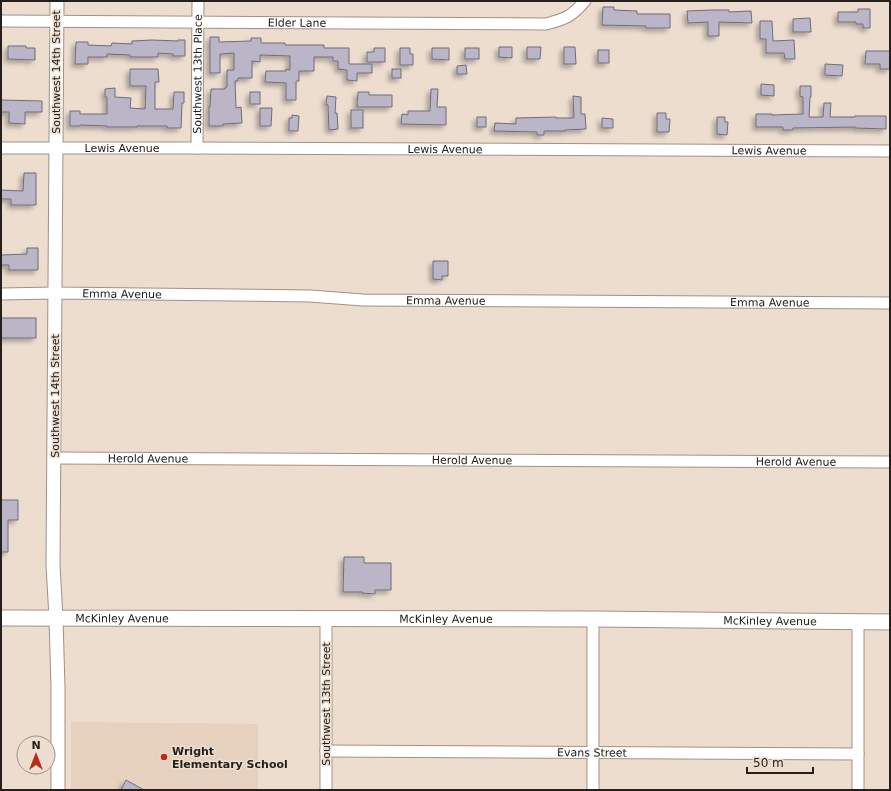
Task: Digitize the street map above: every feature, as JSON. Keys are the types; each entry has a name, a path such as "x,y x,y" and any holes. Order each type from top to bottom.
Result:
{"main road":[{"name":"McKinley Avenue","path":"1,618 593,619 890,622"}],"street":[{"name":"Southwest 14th Street","path":"57,1 53,565 58,688 58,790"},
{"name":"Southwest 13th Place","path":"197,148 198,1"},
{"name":"Elder Lane","path":"1,21 546,24 562,20 576,12 585,1"},
{"name":"Lewis Avenue","path":"1,148 890,151"},
{"name":"Emma Avenue","path":"1,294 55,293 310,296 370,300 890,303"},
{"name":"Herold Avenue","path":"54,458 890,462"},
{"name":"Southwest 13th Street","path":"326,619 326,790"},
{"path":"593,619 593,790"},
{"path":"858,622 858,790"},
{"name":"Evans Street","path":"326,751 858,754"}],"shaded area":[{"name":"Wright Elementary School","path":"71,722 258,724 258,790 71,790"}],"building":[{"path":"603,7 614,7 614,10 637,11 637,14 670,14 670,28 602,25"},
{"path":"858,9 870,9 870,28 863,28 863,24 856,24 856,22 838,22 838,12 858,12"},
{"path":"729,10 729,12 751,11 752,23 719,22 719,36 708,36 708,22 688,23 687,11"},
{"path":"810,18 811,32 793,32 793,19"},
{"path":"760,21 772,21 773,41 794,40 795,59 785,59 784,53 766,53 766,39 760,39"},
{"path":"210,37 219,37 219,42 251,41 251,38 261,38 261,43 285,43 285,45 324,45 324,48 349,48 349,64 372,64 372,73 357,73 357,81 347,80 347,70 338,69 338,61 333,61 333,57 314,57 314,71 299,71 299,81 296,81 296,100 286,100 286,83 265,82 266,71 290,70 290,56 260,55 260,62 252,61 252,78 238,78 238,81 235,81 236,108 241,107 242,123 223,124 223,126 209,126 211,89 225,89 227,87 227,70 234,70 234,53 220,54 220,73 210,73"},
{"path":"185,40 185,56 173,56 173,54 158,53 158,57 130,57 130,55 107,54 107,57 88,57 88,64 75,64 76,42 88,42 88,45 111,46 112,43 132,44 132,41"},
{"path":"8,46 26,46 26,48 35,48 35,60 8,59"},
{"path":"499,47 512,47 512,58 499,57"},
{"path":"527,47 541,47 540,59 527,59"},
{"path":"564,47 575,47 576,64 564,64"},
{"path":"374,48 385,48 385,62 367,62 367,52 374,52"},
{"path":"400,48 410,48 410,54 413,54 413,65 400,65"},
{"path":"432,48 449,48 449,60 432,59"},
{"path":"465,48 479,48 479,59 465,59"},
{"path":"598,50 609,50 609,63 598,63"},
{"path":"866,51 890,51 890,69 880,69 880,64 865,64"},
{"path":"825,64 843,65 842,76 825,75"},
{"path":"466,65 467,74 457,74 457,66"},
{"path":"130,69 158,69 159,82 155,82 155,109 173,109 174,92 184,92 181,128 167,128 167,126 70,126 70,111 80,111 80,114 107,114 107,97 105,97 105,89 115,88 115,97 131,98 130,108 145,109 146,86 130,86"},
{"path":"392,69 401,69 401,78 392,78"},
{"path":"761,84 774,85 774,96 761,95"},
{"path":"800,86 811,86 809,117 823,117 824,103 831,103 830,117 886,116 886,129 855,127 793,128 793,130 783,130 783,127 756,127 756,114 803,114 803,97 800,96"},
{"path":"431,89 438,89 437,107 446,107 446,125 401,124 402,114 408,115 408,111 430,111"},
{"path":"250,92 260,92 260,104 250,104"},
{"path":"358,92 369,92 369,95 392,95 392,107 357,107"},
{"path":"327,96 336,97 335,113 337,113 338,129 329,130 328,105 326,105"},
{"path":"573,96 581,97 581,114 585,114 586,129 544,131 544,135 537,135 537,132 494,131 495,123 516,124 516,118 574,118"},
{"path":"1,100 42,101 42,112 25,112 25,124 9,123 9,112 1,112"},
{"path":"260,108 272,108 271,126 260,126"},
{"path":"351,110 363,110 363,128 351,128"},
{"path":"657,113 666,113 666,119 670,119 669,132 657,132"},
{"path":"292,115 299,116 298,131 289,131 289,118 292,118"},
{"path":"477,117 486,117 486,127 477,127"},
{"path":"717,117 725,117 725,122 728,122 727,135 717,134"},
{"path":"602,118 613,119 613,128 602,128"},
{"path":"24,173 36,173 36,205 11,205 11,199 1,199 1,190 23,191"},
{"path":"27,248 38,248 38,270 9,270 9,265 1,265 1,255 27,254"},
{"path":"433,261 448,261 448,276 442,276 442,280 433,279"},
{"path":"1,318 36,318 36,338 1,338"},
{"path":"1,500 18,500 18,520 8,520 8,552 1,552"},
{"path":"344,557 364,557 364,563 391,563 391,590 375,590 375,594 343,592"},
{"path":"126,780 144,790 121,790"}],"place":[{"name":"Wright Elementary School","path":"164,757"}]}
